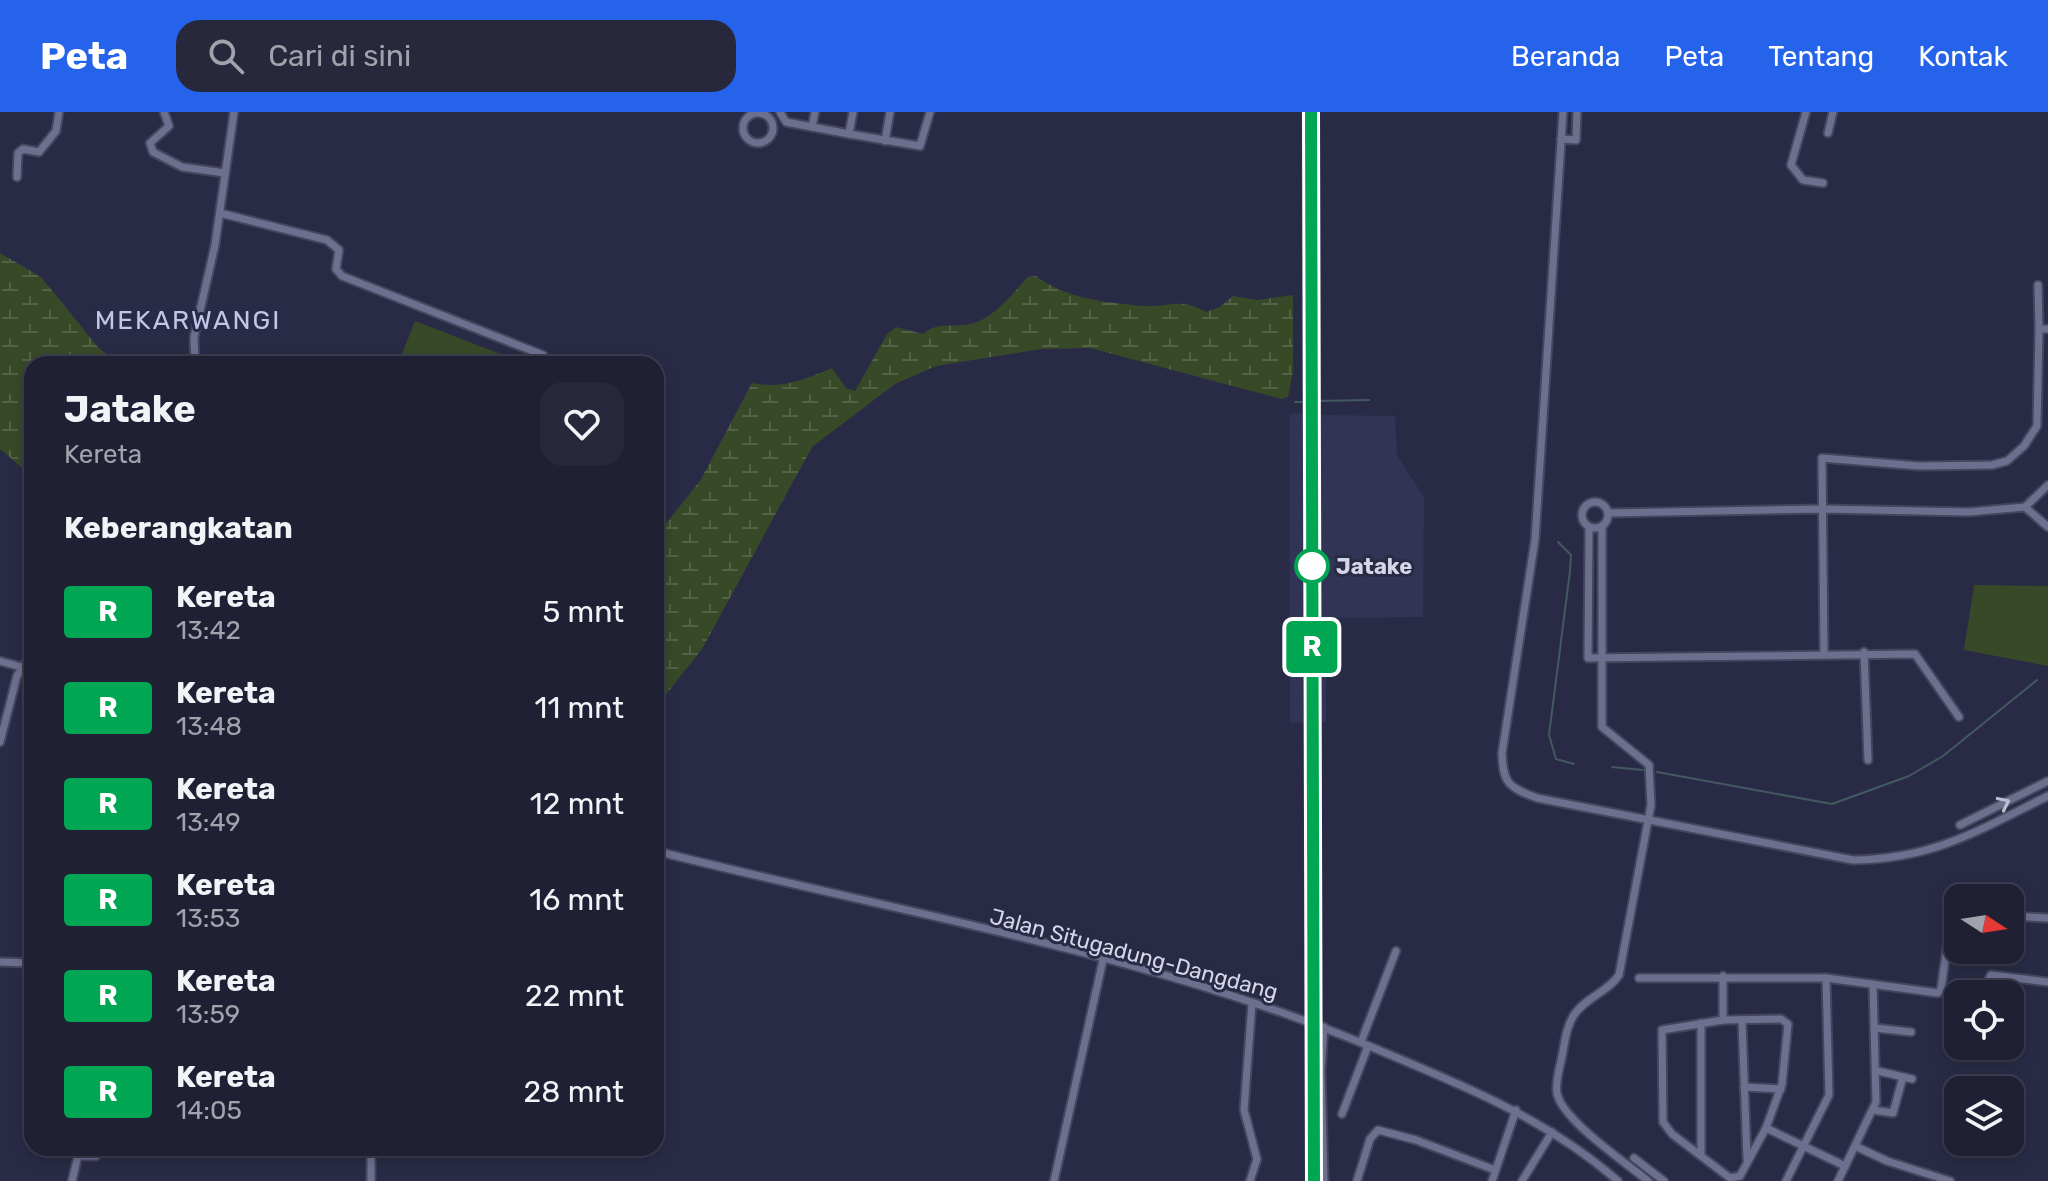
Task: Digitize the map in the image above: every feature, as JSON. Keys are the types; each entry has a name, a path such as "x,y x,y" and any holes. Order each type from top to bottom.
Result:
{"street":[{"path":"17,177 18,153 23,149 39,152 56,131 59,112"},
{"path":"164,112 169,126 150,143 153,152 182,167 225,173"},
{"path":"195,356 195,330 220,213 234,112"},
{"path":"780,112 786,122 920,146 930,112"},
{"path":"812,127 815,112"},
{"path":"849,134 853,112"},
{"path":"885,141 890,112"},
{"path":"1563,112 1535,540 1502,753 1503,775 1511,787 1537,798 1853,860 1885,860 1936,850 2048,796"},
{"path":"1561,139 1576,140 1577,112"},
{"path":"1806,112 1791,165 1803,180 1823,183"},
{"path":"1828,133 1833,112"},
{"path":"760,113 772,122 773,130 764,142 756,143 749,140 744,127 746,119 760,113"},
{"path":"220,213 327,240 339,250 336,269 342,276 543,355"},
{"path":"1824,655 1822,458 1931,466 1992,465 2014,456 2037,426 2043,329 2038,285"},
{"path":"1609,513 1822,509 1969,512 2025,507 2048,485"},
{"path":"1609,513 1601,503 1588,503 1581,516 1589,527 1588,658 1864,652 1915,654 1959,717"},
{"path":"2025,507 2048,527"},
{"path":"1609,513 1602,526 1602,727 1649,765 1649,820 1619,975 1612,986 1584,1003 1573,1017 1567,1031 1556,1088 1560,1103 1572,1121 1621,1156 1648,1181"},
{"path":"1589,527 1602,526"},
{"path":"1864,652 1868,760"},
{"path":"0,661 22,667"},
{"path":"0,742 13,689 24,664"},
{"path":"1960,825 2048,781"},
{"name":"Jalan Situgadung-Dangdang","path":"664,853 1103,960 1324,1027 1425,1067 1516,1110 1592,1158 1618,1181"},
{"path":"2024,917 2048,918"},
{"path":"1342,1114 1396,951"},
{"path":"1054,1181 1103,960"},
{"path":"0,962 24,963"},
{"path":"1639,978 1826,978 1938,993 1945,964"},
{"path":"1941,989 1977,993 1985,989 1991,975 2048,982"},
{"path":"1723,976 1723,1020"},
{"path":"1786,1181 1831,1087 1826,978"},
{"path":"1838,1181 1873,1110 1878,1071 1873,984"},
{"path":"1250,1181 1257,1159 1244,1110 1252,1003"},
{"path":"1781,1019 1788,1024 1781,1089 1766,1128 1740,1176 1734,1179 1672,1134 1663,1122 1661,1034 1664,1027 1723,1020 1781,1019"},
{"path":"1742,1021 1747,1161"},
{"path":"1701,1023 1701,1155"},
{"path":"1324,1027 1321,1070 1324,1181"},
{"path":"1875,1028 1911,1032"},
{"path":"1878,1071 1912,1079"},
{"path":"1873,1110 1893,1113 1903,1077"},
{"path":"1744,1087 1781,1089"},
{"path":"1492,1181 1516,1110"},
{"path":"1766,1128 1845,1166"},
{"path":"1357,1181 1372,1136 1378,1130 1416,1140 1495,1170"},
{"path":"1522,1181 1552,1132"},
{"path":"1855,1146 1887,1161 1950,1181"},
{"path":"72,1181 78,1156"},
{"path":"371,1156 371,1181"},
{"path":"1634,1158 1664,1181"}],"shaded area":[{"path":"1301,112 1317,112 1317,415 1395,416 1397,456 1424,497 1423,617 1326,618 1326,722 1317,723 1318,1181 1305,1181 1303,723 1290,722 1289,414 1302,413"}],"green space":[{"path":"0,253 41,277 109,356 24,356 24,469 0,449"},
{"path":"1036,276 1060,290 1088,298 1145,306 1182,304 1206,312 1220,307 1233,296 1257,300 1293,295 1293,371 1288,397 1281,399 1090,348 1041,349 936,366 895,384 812,447 702,649 664,697 664,526 700,481 752,383 783,384 832,368 846,388 855,391 887,334 896,327 923,334 940,326 978,321 1002,305 1028,277"},
{"path":"415,321 505,356 401,356"},
{"path":"1974,585 2048,586 2048,666 1964,650"}],"waterway":[{"path":"1316,401 1369,400"},
{"path":"1295,402 1302,402"},
{"path":"1558,542 1571,555 1549,735 1556,759 1574,764"},
{"path":"1657,772 1832,804 1909,776 1943,756 2037,680"},
{"path":"1612,767 1643,770"}],"railway":[{"path":"1311,112 1314,1181"}],"train":[{"name":"R","path":"1311,112 1311,1091 1314,1181"}],"place":[{"name":"Jatake","path":"1312,566"}],"district":[{"name":"MEKARWANGI","path":"188,320"}]}
